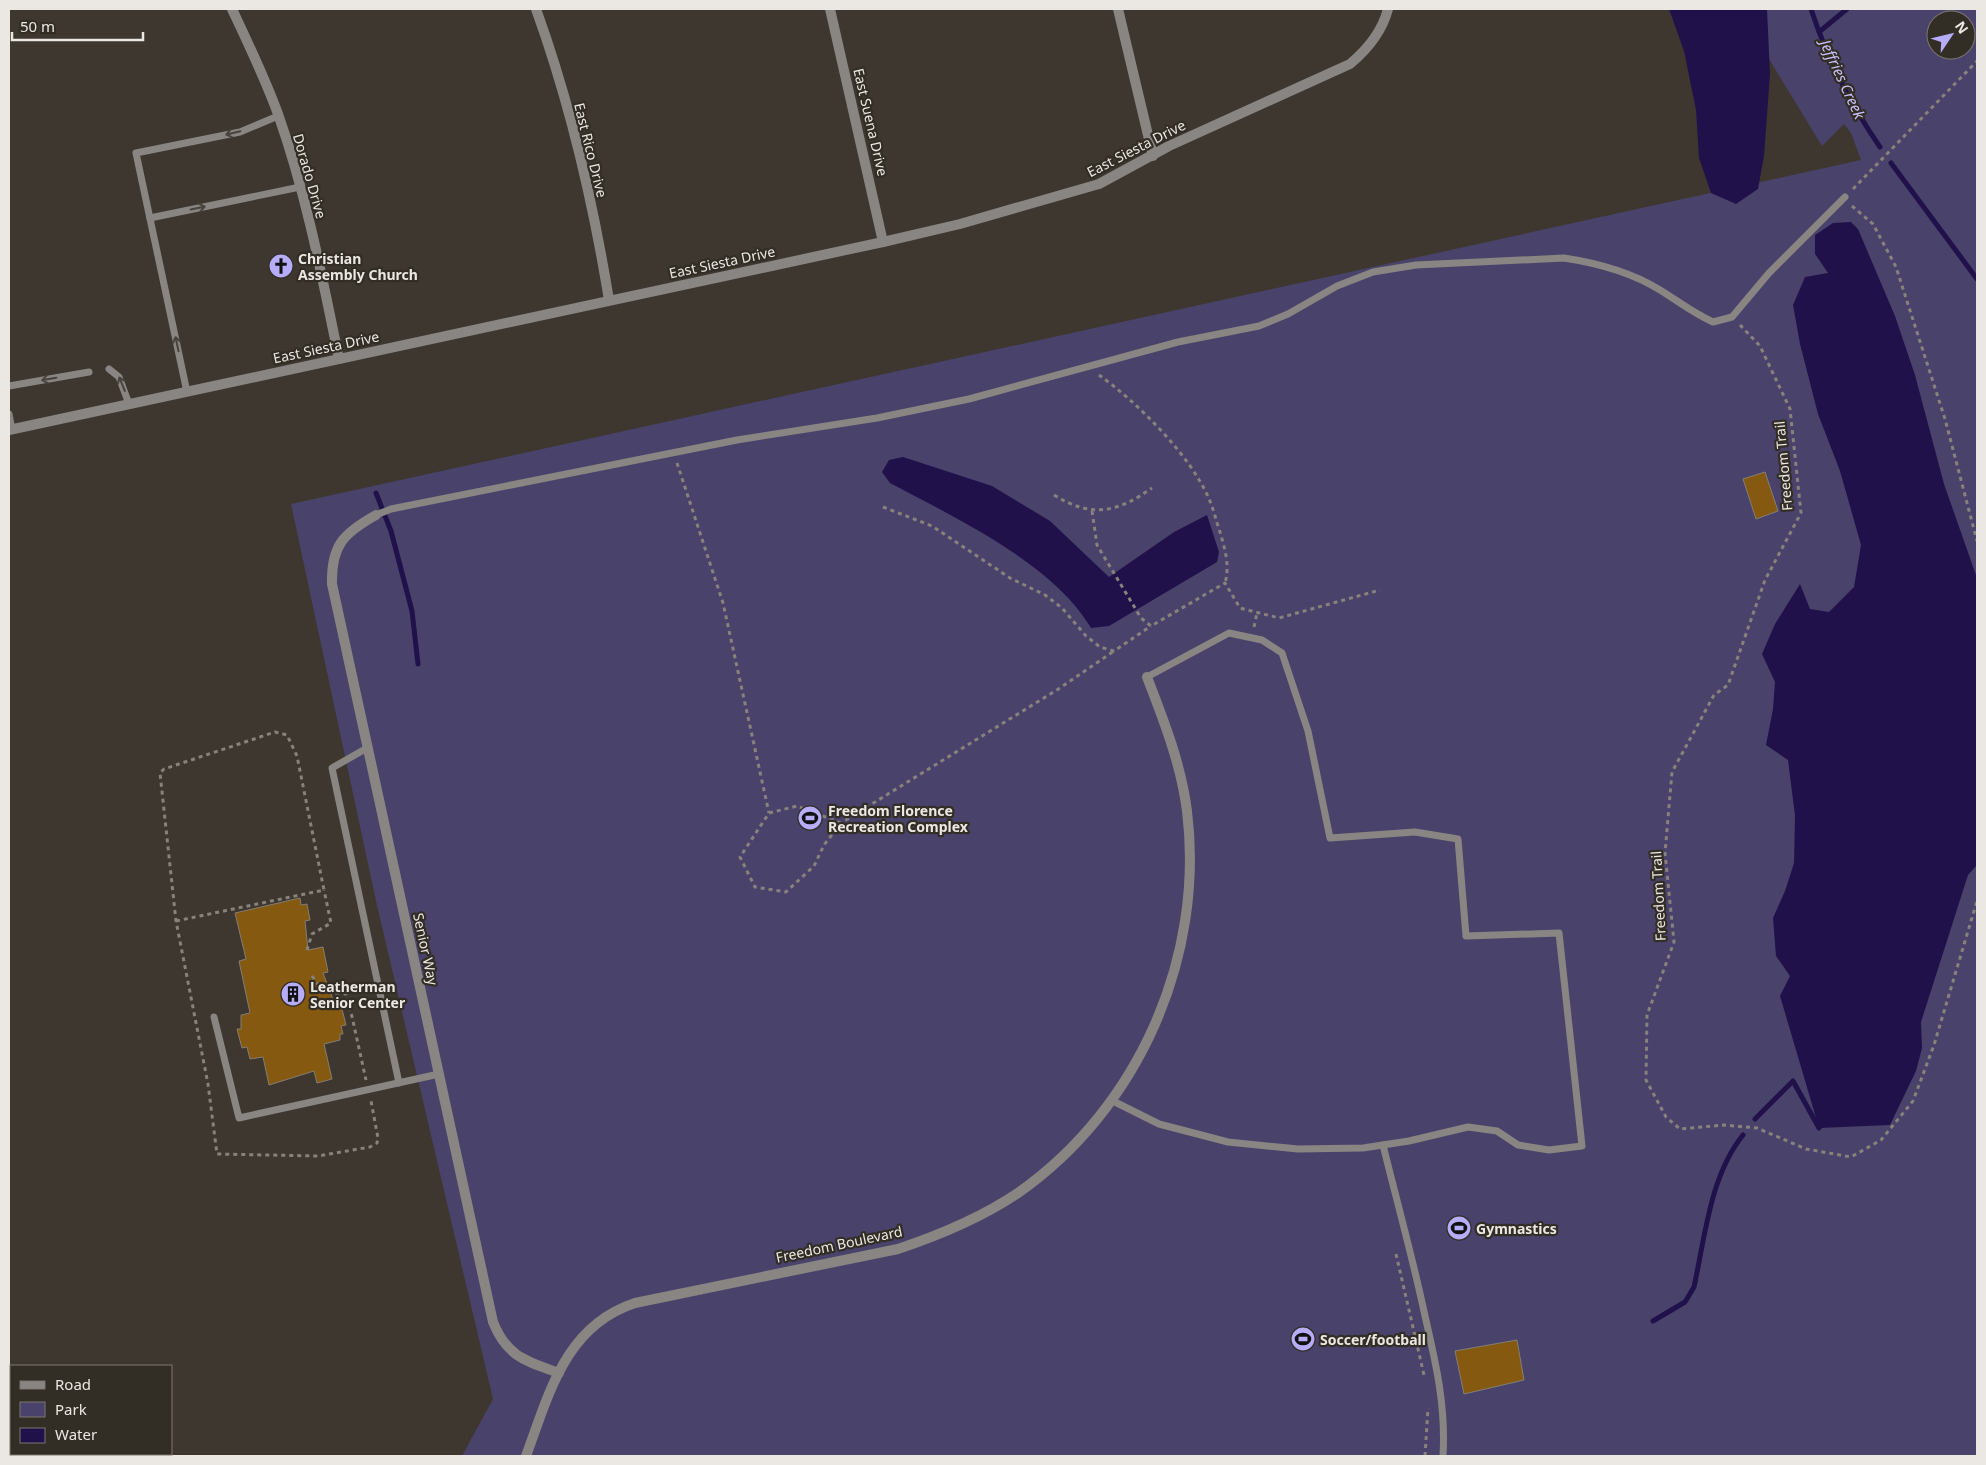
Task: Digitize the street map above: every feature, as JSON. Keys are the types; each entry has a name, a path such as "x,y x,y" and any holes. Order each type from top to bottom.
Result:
{"street":[{"name":"Dorado Drive","path":"232,9 278,116 300,187 339,358"},
{"name":"East Rico Drive","path":"536,9 555,60 579,154 609,300"},
{"name":"East Suena Drive","path":"830,9 883,242"},
{"path":"1118,9 1153,156"},
{"name":"East Siesta Drive","path":"10,430 883,242 960,224 1076,192 1099,184 1192,135 1350,64 1366,50 1382,28 1388,9"},
{"name":"Senior Way","path":"376,515 354,528 338,544 331,565 332,584 496,1330 506,1348 519,1358 559,1372"},
{"name":"Freedom Boulevard","path":"526,1456 559,1372 574,1345 588,1330 619,1309 635,1303 898,1249 935,1236 986,1212 1017,1193 1046,1171 1074,1145 1111,1100 1148,1041 1166,1000 1181,946 1189,889 1190,850 1187,810 1180,772 1170,736 1147,677"}],"lane":[{"path":"187,392 136,153 240,132 278,116"},
{"path":"150,218 300,187"},
{"path":"376,515 391,509 674,453 969,399 1087,365 1178,342 1259,326 1288,314 1337,286 1373,272 1416,265 1564,258 1585,261 1622,271 1659,289 1693,313 1713,322 1732,317 1769,273 1844,197"},
{"path":"109,368 120,377 129,404"},
{"path":"9,386 89,372"},
{"path":"9,414 10,430"},
{"path":"1111,1100 1159,1124 1228,1142 1298,1149 1363,1148 1468,1128 1497,1131 1518,1145 1549,1150 1582,1146 1558,933 1466,936 1458,839 1415,832 1330,838 1308,731 1290,674 1282,653 1262,640 1229,633 1147,677"},
{"path":"368,748 332,768 399,1082"},
{"path":"214,1017 239,1118 439,1074"},
{"path":"1383,1145 1416,1276 1442,1391 1445,1428 1443,1456"}],"path":[{"path":"1977,61 1844,197 1858,214 1873,224 1896,267 1945,419 1977,541"},
{"name":"Freedom Trail","path":"1732,317 1760,346 1790,409 1801,514 1765,580 1728,685 1714,695 1672,772 1665,853 1674,942 1647,1015 1646,1080 1666,1117 1680,1129 1724,1125 1757,1128 1806,1149 1851,1157 1881,1140 1913,1101 1934,1045 1977,900"},
{"path":"1087,365 1124,393 1182,455 1209,498 1223,542 1229,570 1226,584 1240,608 1279,618 1380,590"},
{"path":"674,453 723,603 769,813"},
{"path":"1054,495 1071,506 1092,511 1119,508 1136,500 1152,488"},
{"path":"883,507 932,526 1010,578 1045,595 1062,608 1086,636 1100,647 1114,651"},
{"path":"1092,511 1098,545 1141,618 1151,626"},
{"path":"841,823 797,806 769,813 740,857 755,886 786,892 814,866 824,845 841,823 1060,688 1151,626 1226,584"},
{"path":"307,950 312,934 331,923 298,756 288,735 275,732 164,768 160,773 176,921 208,1084 218,1154 318,1156 370,1147 377,1143 378,1138 347,994 323,992 312,976"},
{"path":"176,921 324,890"},
{"path":"1396,1253 1425,1380"},
{"path":"1425,1456 1428,1406"}],"green space":[{"path":"1742,9 1977,9 1977,1456 462,1456 493,1399 376,901 291,504 1861,160 1851,133 1844,124 1822,146 1752,31"}],"water":[{"path":"1669,9 1767,9 1770,74 1764,156 1758,189 1736,204 1711,193 1699,158 1696,110 1684,51"},
{"path":"1851,222 1858,229 1895,316 1915,375 1944,484 1977,578 1977,865 1968,875 1921,1022 1922,1048 1916,1071 1890,1125 1819,1128 1780,996 1790,976 1776,956 1773,918 1785,891 1794,863 1795,816 1788,760 1766,745 1773,709 1775,682 1762,654 1775,624 1800,584 1810,609 1829,612 1854,587 1861,545 1840,471 1818,414 1800,344 1793,305 1805,277 1828,273 1815,254 1815,235 1833,223"},
{"path":"903,457 992,486 1050,521 1109,577 1174,532 1207,515 1219,552 1217,562 1109,626 1091,628 1074,605 1053,583 1028,563 972,527 890,483 882,472 889,460"}],"building":[{"path":"1765,472 1778,511 1756,519 1743,479"},
{"name":"Leatherman Senior Center","path":"300,898 301,905 307,904 310,920 305,921 308,950 323,947 328,972 323,973 337,1010 342,1009 346,1025 341,1026 343,1034 340,1034 340,1040 324,1044 332,1079 317,1083 314,1071 269,1085 263,1057 250,1059 247,1047 242,1048 237,1029 241,1029 241,1015 250,1013 239,961 246,959 235,913"},
{"path":"1517,1340 1524,1380 1464,1394 1455,1351"}],"waterway":[{"name":"Jeffries Creek","path":"1811,9 1824,45 1841,81 1859,115 1880,147"},
{"path":"1819,32 1847,9"},
{"name":"Jeffries Creek","path":"1891,163 1977,279"},
{"path":"376,493 391,531 412,611 418,664"},
{"path":"1755,1119 1793,1081 1819,1128 1822,1122"},
{"path":"1653,1321 1685,1302 1694,1287 1710,1208 1716,1188 1732,1151 1743,1135"}],"place":[{"name":"Christian Assembly Church","path":"281,266"},
{"name":"Freedom Florence Recreation Complex","path":"810,818"},
{"name":"Leatherman Senior Center","path":"293,994"},
{"name":"Gymnastics","path":"1459,1228"},
{"name":"Soccer/football","path":"1303,1339"}]}
